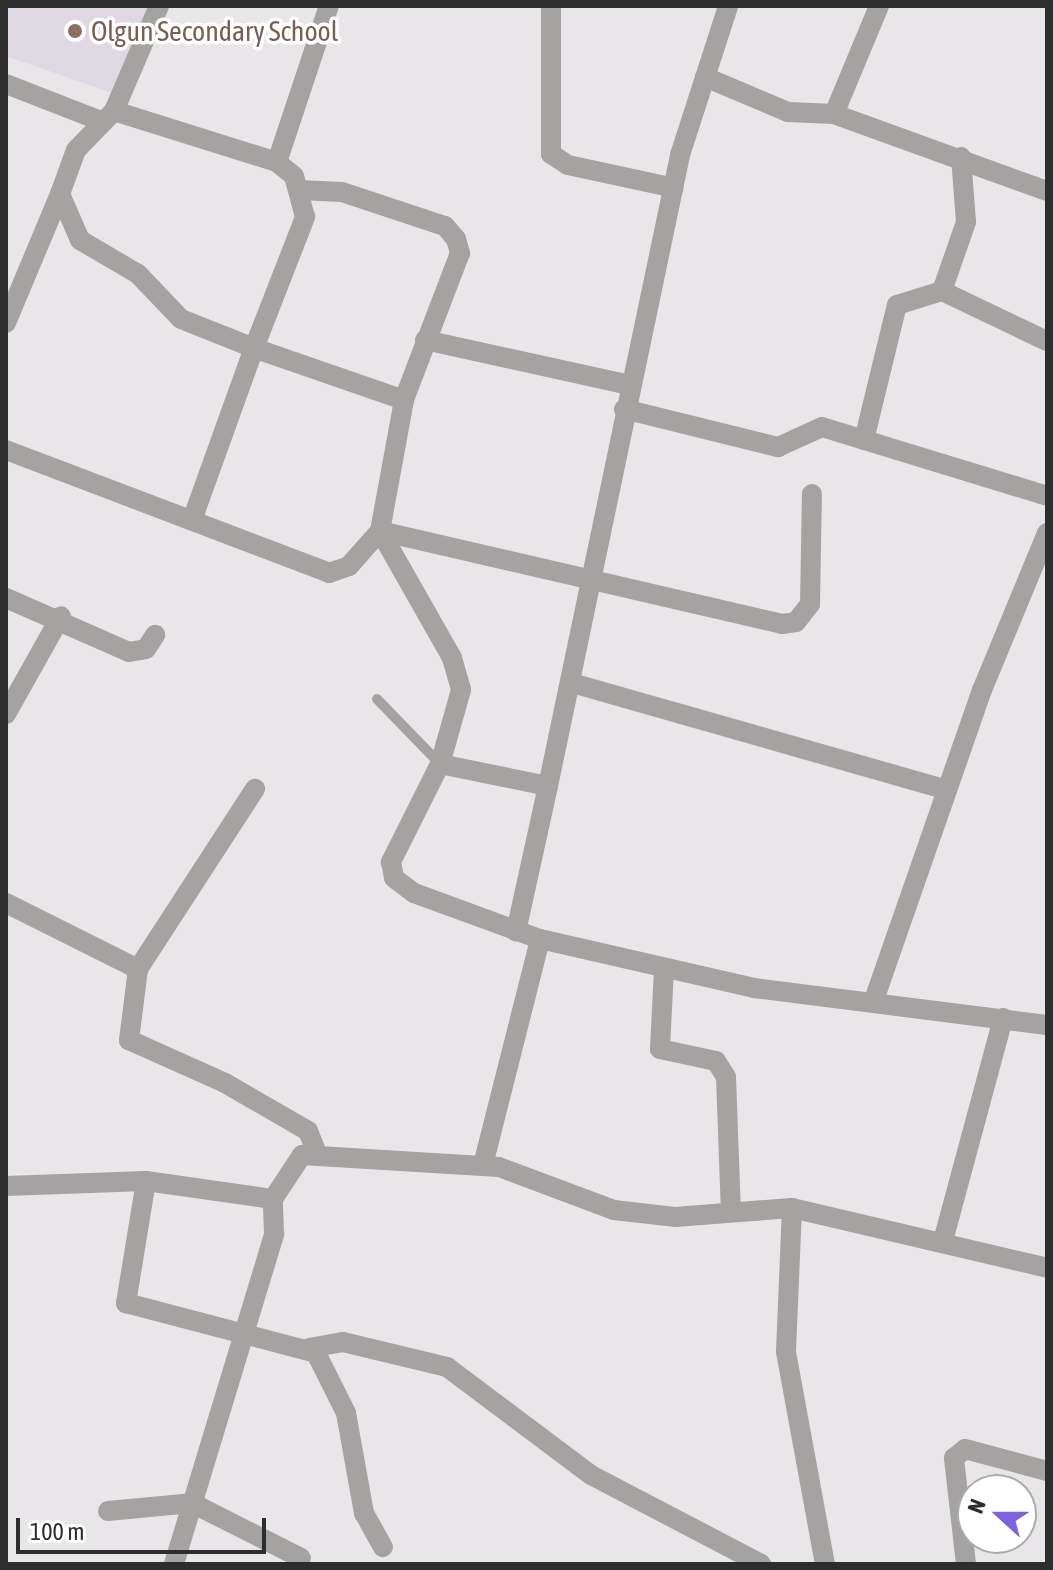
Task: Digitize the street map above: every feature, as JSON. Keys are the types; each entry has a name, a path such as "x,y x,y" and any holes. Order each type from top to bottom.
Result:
{"street":[{"path":"6,323 76,150 108,116 159,6"},
{"path":"277,162 329,6"},
{"path":"551,6 551,154 568,165 674,188"},
{"path":"516,932 595,576 624,409 674,188 728,6"},
{"path":"834,114 849,91 879,6"},
{"path":"705,77 788,112 834,114 864,123 1047,191"},
{"path":"6,84 108,116 277,162 299,190 305,217 193,517"},
{"path":"849,91 864,123"},
{"path":"942,291 966,222 961,157"},
{"path":"6,450 193,517 329,573 349,566 380,531 404,400 460,253 456,239 445,226 342,192 299,190"},
{"path":"60,194 80,240 138,274 181,319 404,400"},
{"path":"864,440 897,305 942,291 1047,341"},
{"path":"425,340 629,385"},
{"path":"624,409 778,447 822,427 1047,496"},
{"path":"380,531 796,622 810,604 812,494"},
{"path":"380,531 452,658 461,690 440,764 401,837 394,878 516,932 664,969 1047,1025"},
{"path":"874,1000 945,789 1047,533"},
{"path":"6,598 61,616 129,652 146,649 155,635"},
{"path":"6,714 61,616"},
{"path":"572,683 945,789"},
{"path":"440,764 548,786"},
{"path":"255,789 138,969 129,1040 225,1083 308,1131 316,1151"},
{"path":"6,903 138,969"},
{"path":"483,1165 540,939"},
{"path":"664,969 660,1049 716,1061 726,1077 731,1212"},
{"path":"943,1241 1003,1018"},
{"path":"174,1564 239,1336 274,1234 273,1199 287,1170 316,1151 370,1163 483,1165 614,1210 675,1217 792,1208 943,1241 1047,1268"},
{"path":"6,1186 146,1181 273,1199"},
{"path":"146,1181 122,1297 134,1310 239,1336 309,1348 343,1342 447,1367 591,1475 761,1564"},
{"path":"792,1208 786,1352 825,1564"},
{"path":"309,1348 346,1413 364,1513 383,1547"},
{"path":"966,1564 954,1458 965,1449 1047,1471"},
{"path":"108,1511 192,1503 301,1558"}],"lane":[{"path":"377,699 440,764"}],"shaded area":[{"name":"Olgun Secondary School","path":"6,6 155,6 115,94 6,56"}],"place":[{"name":"Olgun Secondary School","path":"75,31"}]}
